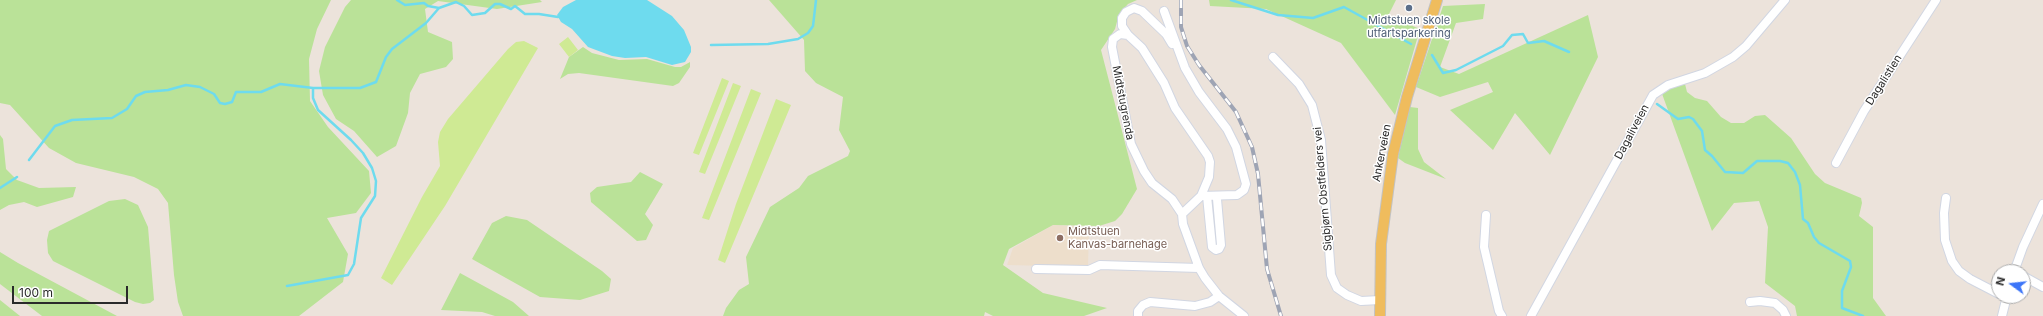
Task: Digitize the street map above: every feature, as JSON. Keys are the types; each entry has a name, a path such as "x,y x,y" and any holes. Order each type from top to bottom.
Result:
{"main road":[{"name":"Ankerveien","path":"1380,316 1382,230 1393,154 1407,97 1437,0"}],"street":[{"name":"Dagaliveien","path":"1531,316 1653,94 1668,85 1709,71 1733,57 1746,46 1785,0"},
{"name":"Dagalistien","path":"1836,163 1864,111 1936,0"},
{"path":"1182,214 1204,196 1237,195 1244,190 1246,184 1236,147 1227,129 1199,92 1166,34 1142,11 1134,8 1126,12 1122,18 1122,26 1128,35 1142,48 1164,83 1181,117 1208,156 1211,170 1204,196 1212,246 1216,250 1219,249 1221,245 1217,199"},
{"path":"1164,10 1185,68"},
{"name":"Midtstugrenda","path":"1128,35 1120,34 1113,39 1112,46 1131,144 1144,171 1152,183 1172,199 1182,214 1183,224 1199,268 1219,296 1244,316"},
{"name":"Sigbjørn Obstfelders vei","path":"1273,57 1299,84 1312,105 1318,125 1323,166 1331,275 1337,288 1347,296 1361,301 1380,300"},
{"path":"1946,198 1944,213 1945,240 1952,261 1959,271 1970,279 1991,290"},
{"path":"2017,264 2043,204"},
{"path":"1486,215 1484,246 1499,311 1502,316"},
{"path":"1036,269 1089,270 1100,265 1199,268"},
{"path":"2031,280 2043,287"},
{"path":"1138,316 1138,311 1143,305 1150,302 1195,306 1210,302 1219,296"},
{"path":"1750,302 1760,301 1775,303 1783,310 1786,316"},
{"path":"2002,316 2005,304"}],"shaded area":[{"name":"Midtstuen Kanvas-barnehage","path":"1053,225 1089,227 1088,267 1007,265 1013,248"}],"green space":[{"path":"0,0 331,0 317,29 309,59 310,101 328,127 369,171 371,193 356,213 327,218 348,254 343,282 299,316 183,316 178,302 174,275 168,203 158,189 134,177 76,163 49,148 10,105 0,103"},
{"path":"351,0 540,0 542,2 497,9 438,1 425,9 428,32 452,42 453,59 446,67 420,74 410,93 408,113 396,146 377,157 354,131 336,119 323,95 319,71 325,47 345,7"},
{"path":"769,0 1137,0 1128,4 1119,14 1115,29 1101,50 1137,189 1122,214 1115,221 1099,226 1053,225 1009,249 1003,265 1043,293 1107,308 1084,316 993,316 985,312 984,316 723,316 726,308 739,290 749,284 746,257 770,207 799,188 808,176 848,156 850,151 839,130 843,97 816,83 805,71 804,40"},
{"path":"1209,0 1396,0 1388,16 1420,29 1395,115 1341,43 1266,9 1210,6"},
{"path":"1485,4 1483,19 1456,23 1440,67 1459,74 1588,15 1598,57 1550,155 1515,113 1493,150 1450,110 1493,92 1488,82 1440,97 1416,87 1443,6"},
{"path":"568,37 578,50 569,57 559,44"},
{"path":"524,41 538,48 445,206 392,285 381,278 422,197 440,166 438,142 440,132 448,119 508,49 516,42"},
{"path":"583,47 592,53 619,60 647,59 675,67 681,67 690,62 690,67 679,83 673,86 579,73 568,74 560,79 569,57"},
{"path":"722,78 729,81 699,155 693,153"},
{"path":"733,83 741,86 705,174 699,172"},
{"path":"1685,84 1687,92 1695,98 1707,101 1721,117 1731,123 1744,123 1755,116 1765,115 1791,138 1815,174 1825,183 1861,198 1862,203 1859,216 1873,227 1873,298 1886,316 1797,316 1795,306 1765,283 1768,227 1759,201 1734,203 1712,231 1661,91"},
{"path":"751,89 761,93 709,220 702,218"},
{"path":"776,99 791,105 725,263 718,260 736,204"},
{"path":"1410,107 1418,108 1418,149 1424,162 1446,179 1405,163 1398,158"},
{"path":"0,135 3,139 6,169 17,180 39,188 76,187 73,197 37,207 24,202 9,205 0,210"},
{"path":"640,172 663,184 645,214 653,225 646,240 637,241 591,202 590,193 597,187 631,182"},
{"path":"125,199 138,205 148,227 154,300 150,303 143,304 135,302 53,261 48,253 47,240 49,231 109,201"},
{"path":"506,216 527,220 602,271 611,279 609,291 580,300 540,297 472,259 492,223"},
{"path":"0,252 117,316 42,316 0,284"},
{"path":"460,273 513,302 529,316 495,316 482,312 441,310"},
{"path":"0,300 20,316 0,316"}],"water":[{"path":"576,0 647,0 672,16 684,30 691,47 691,52 685,62 672,65 646,57 625,58 612,56 588,47 572,29 561,22 557,15 563,7"}],"waterway":[{"path":"397,0 405,5 424,3 428,6 439,8 456,2 464,6 472,15 485,13 495,4 500,4 511,9 515,6 525,14 539,14 558,17"},
{"path":"711,45 768,44 798,39 808,33 813,26 816,0"},
{"path":"1231,0 1278,15 1313,18 1344,7 1411,44"},
{"path":"29,160 55,126 72,120 112,118 127,109 136,96 145,92 168,90 186,85 200,87 214,94 220,103 225,104 232,102 236,92 261,92 280,84 313,88 360,88 376,82 386,57 392,49 426,23 439,8"},
{"path":"1432,55 1443,73 1456,70 1503,46 1512,35 1523,34 1528,43 1544,41 1569,52"},
{"path":"287,286 348,275 354,264 361,218 375,196 376,181 372,168 363,153 351,140 318,110 313,98 313,88"},
{"path":"1657,104 1678,119 1689,117 1693,119 1702,131 1705,150 1725,172 1743,173 1757,161 1780,161 1788,163 1795,172 1800,185 1803,219 1808,223 1814,237 1819,243 1850,261 1851,267 1842,291 1842,308 1863,316"},
{"path":"0,188 17,177"}],"railway":[{"path":"1181,0 1181,27 1187,46 1199,65 1236,112 1252,147 1258,174 1267,269 1281,316"}],"place":[{"name":"Midtstuen skole utfartsparkering","path":"1409,8"},
{"name":"Midtstuen Kanvas-barnehage","path":"1060,238"}]}
